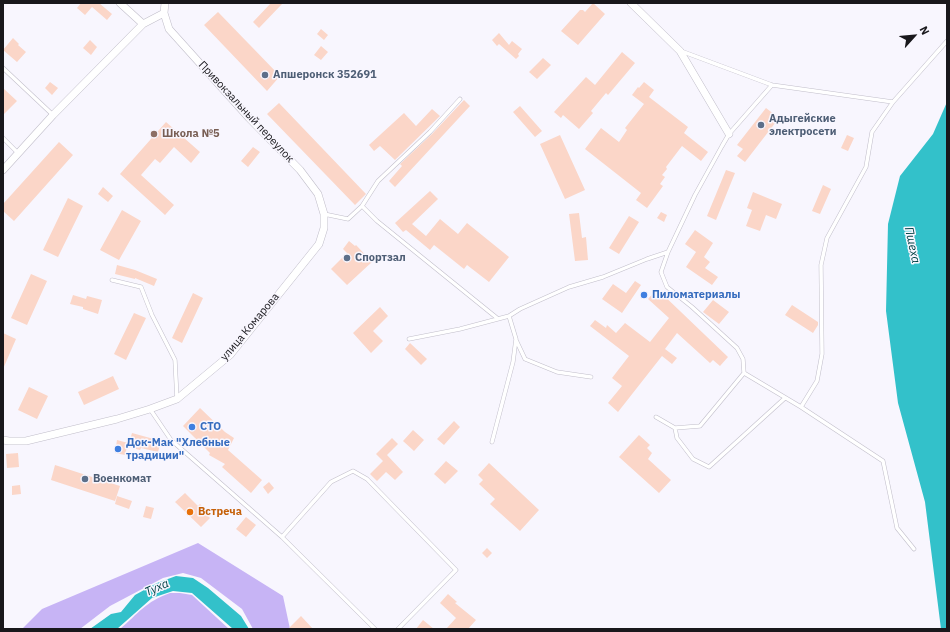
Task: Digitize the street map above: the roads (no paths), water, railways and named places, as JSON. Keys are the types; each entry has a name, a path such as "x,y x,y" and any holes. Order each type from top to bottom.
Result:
{"street":[{"path":"120,3 143,24"},
{"path":"3,170 53,115 143,24 164,13 165,3"},
{"path":"631,3 680,51 729,134"},
{"name":"Привокзальный переулок","path":"164,13 169,29 249,118 300,170 318,194 324,214"},
{"name":"улица Комарова","path":"3,440 26,441 150,409 177,399 230,355 319,244 324,228 324,214"}],"lane":[{"path":"802,407 816,381 822,354 820,265 827,238 866,167 872,132 893,102 947,41"},
{"path":"680,51 772,85 893,102"},
{"path":"3,68 53,115"},
{"path":"656,417 675,428 700,426 744,373 743,359 737,348 692,307 667,287 661,272 668,252 695,195 729,134 772,85"},
{"path":"324,214 348,220 362,206 378,181 430,132 460,99"},
{"path":"3,138 18,153"},
{"path":"362,206 377,221 496,318"},
{"path":"409,339 460,329 496,318 509,316 520,309 569,287 603,278 647,259 668,252"},
{"path":"112,280 141,287 152,315 176,360 177,399"},
{"path":"509,316 516,340 525,359 557,372 591,377"},
{"path":"492,442 513,362 516,340"},
{"path":"744,373 802,407 883,461 897,528 914,550"},
{"path":"675,428 677,438 693,459 709,467 785,398"},
{"path":"150,409 171,440 282,537 375,629"},
{"path":"282,537 331,482 353,470 367,479 456,570 398,629"}],"water":[{"name":"Пшеха","path":"947,102 947,629 941,629 925,502 898,403 886,311 888,224 900,176 933,134"},
{"name":"Туха","path":"176,576 193,578 208,588 241,616 249,629 233,629 192,593 173,591 152,598 117,629 90,629 111,614 121,612 135,595 157,583"}],"place":[{"name":"Апшеронск 352691","path":"265,75"},
{"name":"Адыгейские электросети","path":"761,125"},
{"name":"Школа №5","path":"154,134"},
{"name":"Спортзал","path":"347,258"},
{"name":"Пиломатериалы","path":"644,295"},
{"name":"СТО","path":"192,427"},
{"name":"Док-Мак \"Хлебные традиции\"","path":"118,449"},
{"name":"Военкомат","path":"85,479"},
{"name":"Встреча","path":"190,512"}]}
